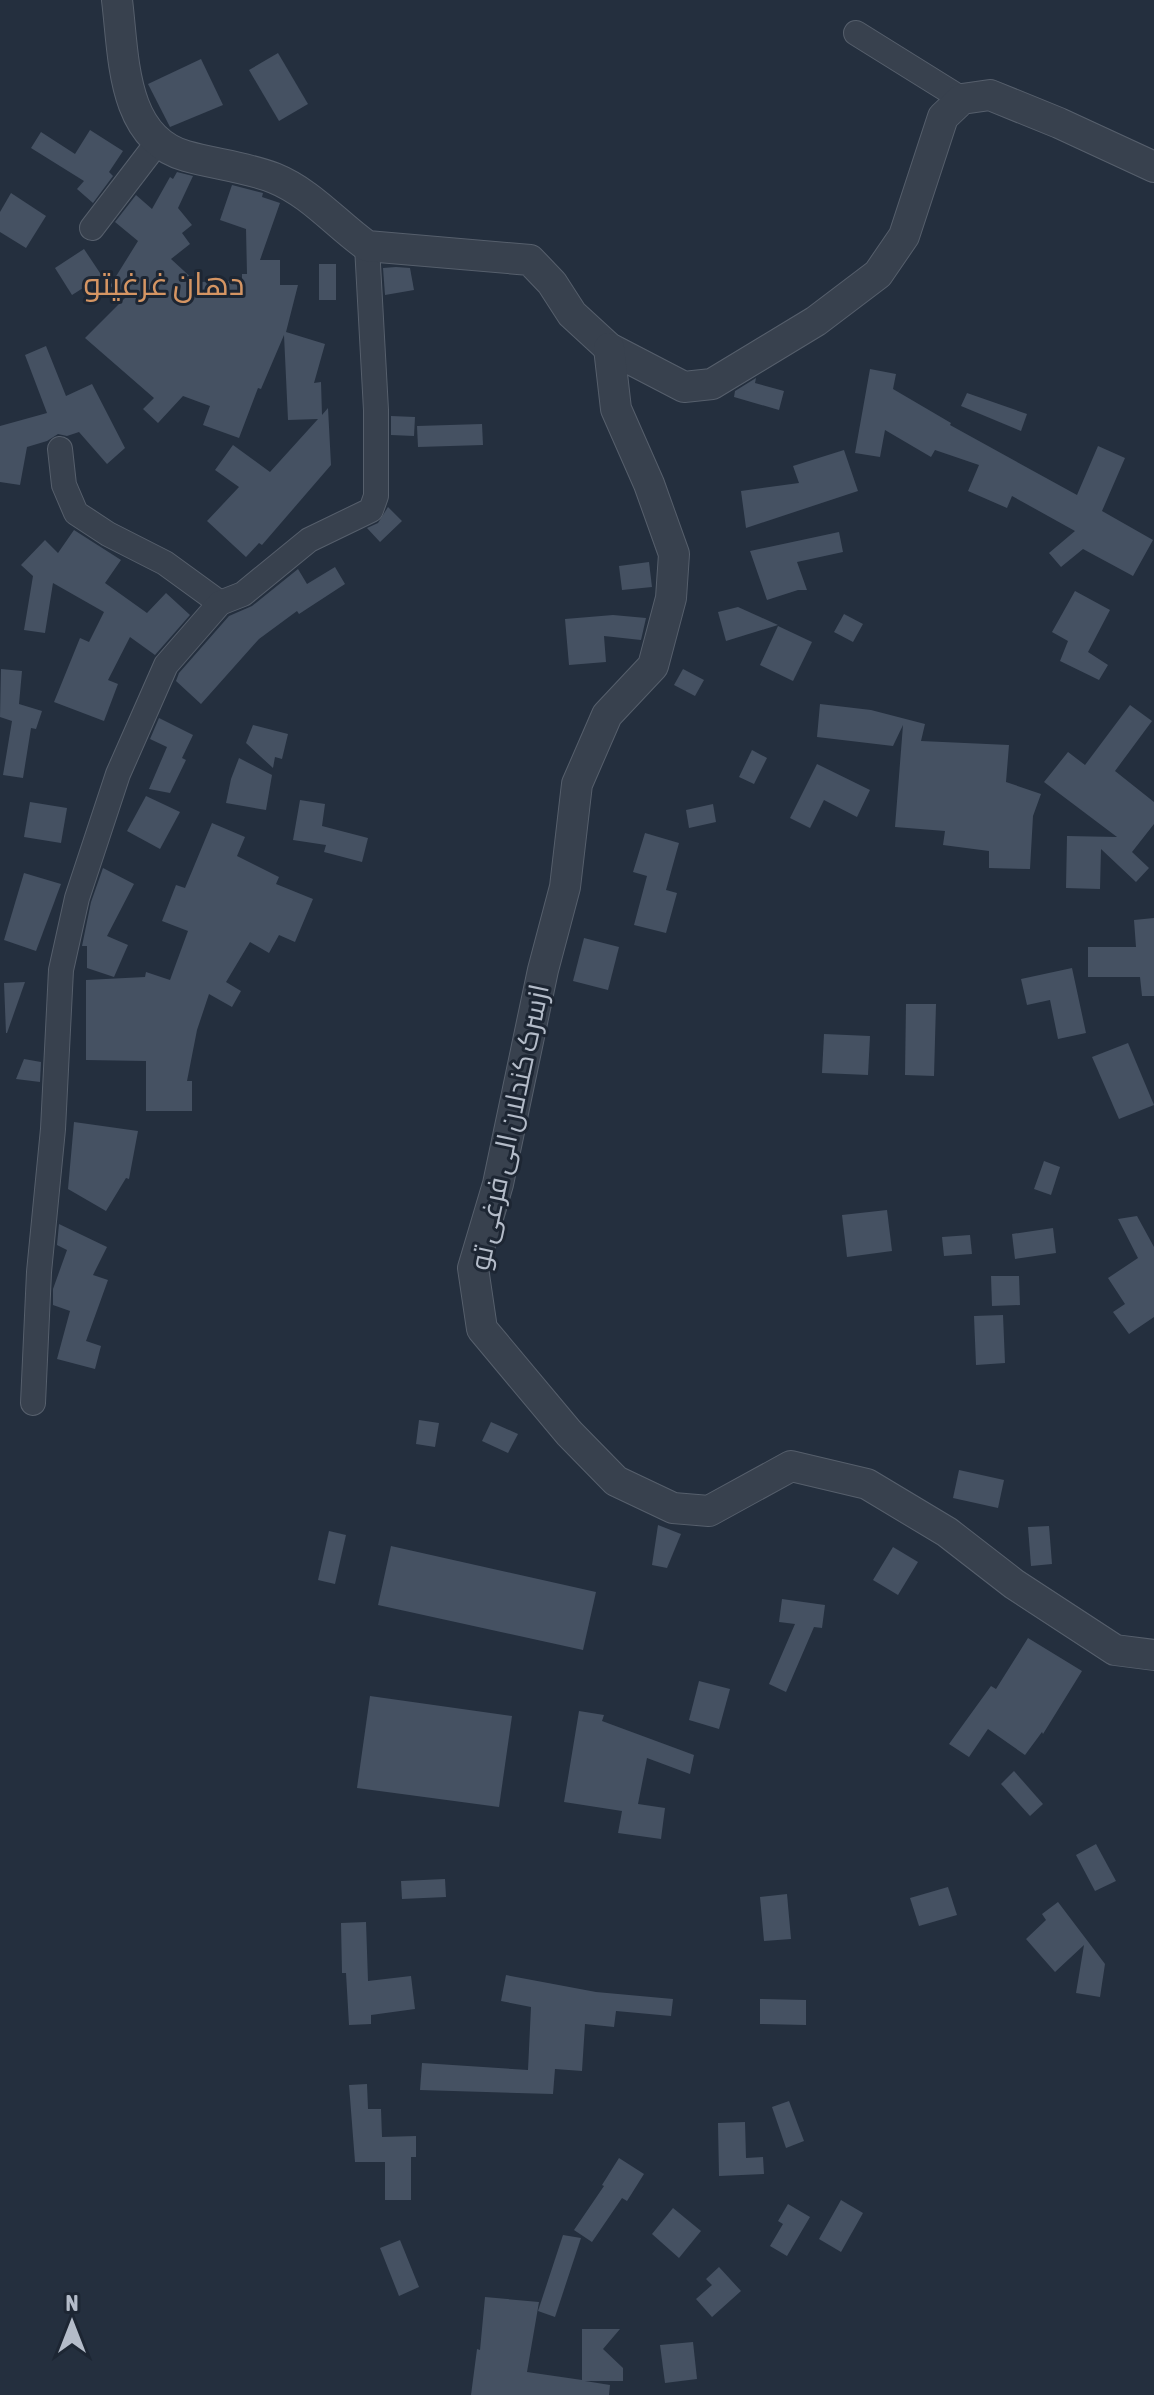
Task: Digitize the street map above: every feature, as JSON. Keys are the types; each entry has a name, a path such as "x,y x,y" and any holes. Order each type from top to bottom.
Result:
{"street":[{"path":"117,0 125,69 137,116 157,143 182,155 274,178 305,194 367,246 530,260 552,283 572,314 609,348 684,387 712,384 816,321 878,274 904,236 943,117 962,99 990,95 1154,167"},
{"path":"856,33 962,99"},
{"path":"92,228 157,143"},
{"path":"33,1403 39,1272 53,1129 61,970 77,898 118,774 166,665 220,603 243,594 309,540 371,510 376,496 376,410 367,246"},
{"name":"ازسرک کندلان الی فرغی تو","path":"609,348 616,409 649,484 674,554 671,598 653,666 607,715 577,784 565,887 543,970 498,1184 473,1268 482,1329 569,1433 616,1481 673,1508 709,1511 791,1466 867,1484 947,1532 1014,1584 1115,1650 1154,1655"},
{"path":"60,449 64,485 76,513 108,534 165,563 220,603"}],"building":[{"path":"278,53 308,104 279,121 249,70"},
{"path":"201,59 223,105 170,127 148,84"},
{"path":"90,130 123,151 109,172 113,176 93,203 77,189 84,181 31,148 41,132 75,154"},
{"path":"177,172 193,176 178,208 192,225 182,233 190,244 171,259 196,282 242,281 242,274 247,274 246,229 220,220 232,185 263,193 262,197 280,203 260,260 280,260 280,285 298,285 286,332 325,344 314,383 321,382 322,415 328,408 331,465 262,545 259,543 246,557 207,521 239,487 215,470 233,445 270,472 318,419 288,420 284,335 261,389 258,388 239,438 203,425 210,406 183,396 158,423 143,409 154,398 85,338 127,296 110,286 138,241 115,222 136,195 152,209 170,177 173,179"},
{"path":"11,193 46,216 26,248 0,232 0,212"},
{"path":"84,249 102,276 72,295 55,268"},
{"path":"319,264 336,264 336,300 319,300"},
{"path":"383,268 410,268 414,290 385,295"},
{"path":"46,346 66,396 92,384 125,448 107,464 79,432 67,436 58,434 27,447 20,485 0,482 0,426 47,413 25,355"},
{"path":"870,369 896,374 893,389 950,425 1077,495 1098,446 1125,458 1102,511 1153,540 1133,576 1083,549 1061,567 1049,553 1075,531 1012,496 1007,508 968,491 979,465 935,450 931,457 885,430 880,457 855,453"},
{"path":"756,378 755,383 784,391 779,410 734,397 735,391"},
{"path":"967,393 1027,414 1021,431 961,406"},
{"path":"391,416 415,417 414,436 391,435"},
{"path":"482,424 483,445 418,447 417,426"},
{"path":"844,450 858,491 746,528 741,491 799,483 793,466"},
{"path":"388,507 402,521 380,542 367,528 378,523"},
{"path":"74,530 121,560 105,583 147,613 166,593 190,615 155,655 130,637 108,680 118,684 104,721 54,702 80,638 89,642 104,612 53,583 45,633 24,630 33,576 21,565 45,540 58,553"},
{"path":"839,532 843,552 797,562 807,590 767,600 750,551"},
{"path":"649,562 652,587 622,590 619,566"},
{"path":"335,567 345,584 299,614 297,611 259,639 201,704 176,681 179,673 229,616 252,606 298,569 307,584"},
{"path":"1075,591 1110,610 1088,652 1108,665 1099,680 1060,661 1068,641 1052,632"},
{"path":"738,607 778,625 726,641 718,612"},
{"path":"844,614 863,624 853,642 834,632"},
{"path":"613,615 646,618 641,640 604,636 606,662 569,665 565,619"},
{"path":"778,626 812,642 793,681 760,665"},
{"path":"1,669 22,671 19,704 42,711 36,729 31,728 23,778 3,775 12,721 0,717"},
{"path":"683,669 704,680 695,696 674,685"},
{"path":"820,704 871,710 925,724 921,741 1009,745 1006,782 1041,794 1033,816 1030,869 989,868 989,851 943,845 945,831 895,827 903,725 893,746 817,737"},
{"path":"1130,705 1152,721 1115,771 1154,802 1154,824 1132,852 1149,868 1136,882 1101,849 1100,889 1066,888 1067,836 1117,837 1044,782 1068,752 1085,765"},
{"path":"159,718 193,735 182,758 186,760 170,793 149,789 167,747 150,739"},
{"path":"253,725 288,734 282,759 275,757 273,768 246,743"},
{"path":"752,750 767,758 754,784 739,777"},
{"path":"239,758 272,775 266,810 226,803"},
{"path":"817,764 870,790 857,817 824,800 810,828 790,818"},
{"path":"146,796 180,812 160,849 127,831"},
{"path":"300,800 325,804 322,826 368,838 362,862 324,852 326,845 293,840"},
{"path":"30,802 67,808 61,843 24,837"},
{"path":"713,804 716,822 689,828 686,810"},
{"path":"212,823 245,837 237,856 279,877 276,884 313,899 295,942 279,935 269,953 250,942 226,982 241,991 232,1007 209,994 197,1030 187,1081 192,1081 192,1111 146,1111 146,1061 86,1060 86,980 145,977 146,972 170,980 188,931 162,921 176,885 185,888"},
{"path":"645,833 679,843 666,890 677,893 666,933 634,925 647,876 633,872"},
{"path":"103,868 134,884 107,936 128,945 114,977 87,968 87,946 82,946 91,902"},
{"path":"24,873 61,884 36,951 4,940"},
{"path":"1154,918 1154,996 1142,996 1140,977 1088,977 1088,947 1136,947 1134,920"},
{"path":"584,938 619,947 608,990 573,981"},
{"path":"1072,968 1086,1033 1058,1039 1050,1000 1027,1005 1021,979"},
{"path":"25,982 7,1033 6,1033 4,983"},
{"path":"906,1004 936,1004 934,1076 905,1075"},
{"path":"824,1034 870,1036 868,1075 822,1073"},
{"path":"1128,1043 1154,1105 1119,1119 1092,1057"},
{"path":"24,1059 41,1062 40,1082 16,1079"},
{"path":"74,1122 138,1131 129,1179 126,1178 106,1211 68,1189"},
{"path":"1044,1161 1060,1167 1051,1195 1034,1189"},
{"path":"887,1210 892,1251 847,1257 842,1215"},
{"path":"1137,1216 1154,1247 1154,1317 1129,1334 1113,1312 1125,1304 1108,1278 1138,1258 1118,1219"},
{"path":"59,1224 107,1247 93,1275 108,1280 86,1341 101,1346 95,1369 57,1359 70,1311 53,1305 53,1289 67,1250 57,1245"},
{"path":"1053,1228 1056,1253 1015,1259 1012,1234"},
{"path":"970,1235 972,1254 944,1256 942,1237"},
{"path":"991,1276 1019,1276 1020,1305 992,1306"},
{"path":"1003,1315 1005,1363 976,1365 974,1316"},
{"path":"419,1420 439,1423 435,1447 416,1444"},
{"path":"491,1422 518,1434 508,1453 482,1441"},
{"path":"959,1470 1004,1480 998,1508 953,1498"},
{"path":"658,1525 681,1534 667,1568 652,1565"},
{"path":"1049,1526 1052,1564 1031,1566 1028,1527"},
{"path":"329,1531 346,1535 335,1584 318,1580"},
{"path":"391,1546 596,1592 583,1650 378,1605"},
{"path":"893,1547 918,1562 898,1595 873,1580"},
{"path":"782,1599 825,1605 822,1628 814,1627 786,1692 769,1684 795,1624 779,1622"},
{"path":"1028,1638 1082,1671 1043,1734 1025,1755 988,1729 969,1757 949,1744 991,1686 996,1689"},
{"path":"699,1681 730,1689 719,1729 689,1720"},
{"path":"370,1696 512,1716 499,1807 357,1788"},
{"path":"579,1711 604,1715 602,1721 694,1755 690,1774 647,1758 638,1804 665,1808 661,1839 618,1833 622,1811 564,1802"},
{"path":"1014,1771 1043,1804 1030,1816 1001,1784"},
{"path":"1096,1844 1116,1881 1095,1891 1076,1855"},
{"path":"445,1879 446,1897 402,1899 401,1881"},
{"path":"948,1887 957,1915 919,1926 910,1898"},
{"path":"787,1894 791,1939 764,1941 760,1897"},
{"path":"1058,1902 1105,1964 1100,1997 1076,1993 1084,1945 1055,1972 1026,1939 1046,1920 1042,1914"},
{"path":"366,1922 368,1981 411,1976 415,2009 371,2015 371,2024 349,2025 346,1973 342,1973 341,1923"},
{"path":"506,1975 596,1992 673,1999 671,2016 616,2011 614,2027 585,2024 582,2071 555,2069 553,2094 420,2090 422,2063 528,2070 531,2007 501,2001"},
{"path":"760,1999 806,2000 806,2025 760,2024"},
{"path":"367,2084 368,2109 381,2109 382,2137 416,2136 416,2157 411,2157 411,2200 385,2200 385,2162 355,2162 349,2085"},
{"path":"789,2101 804,2141 786,2148 772,2107"},
{"path":"745,2122 746,2158 763,2157 764,2174 719,2176 718,2123"},
{"path":"619,2158 644,2174 627,2201 622,2198 592,2242 574,2230"},
{"path":"841,2200 863,2213 841,2252 819,2239"},
{"path":"788,2204 810,2217 787,2256 770,2246 783,2224 778,2221"},
{"path":"673,2208 701,2231 679,2258 652,2234"},
{"path":"563,2235 581,2238 555,2317 538,2311"},
{"path":"400,2240 419,2287 399,2296 380,2248"},
{"path":"719,2267 741,2291 712,2317 696,2299 712,2285 706,2279"},
{"path":"485,2297 539,2302 527,2372 582,2380 582,2329 620,2329 603,2349 623,2368 623,2381 585,2381 610,2385 609,2395 471,2395 477,2349 480,2350"},
{"path":"693,2342 697,2379 665,2383 660,2345"}],"district":[{"name":"دهان غرغیتو","path":"164,283"}]}
